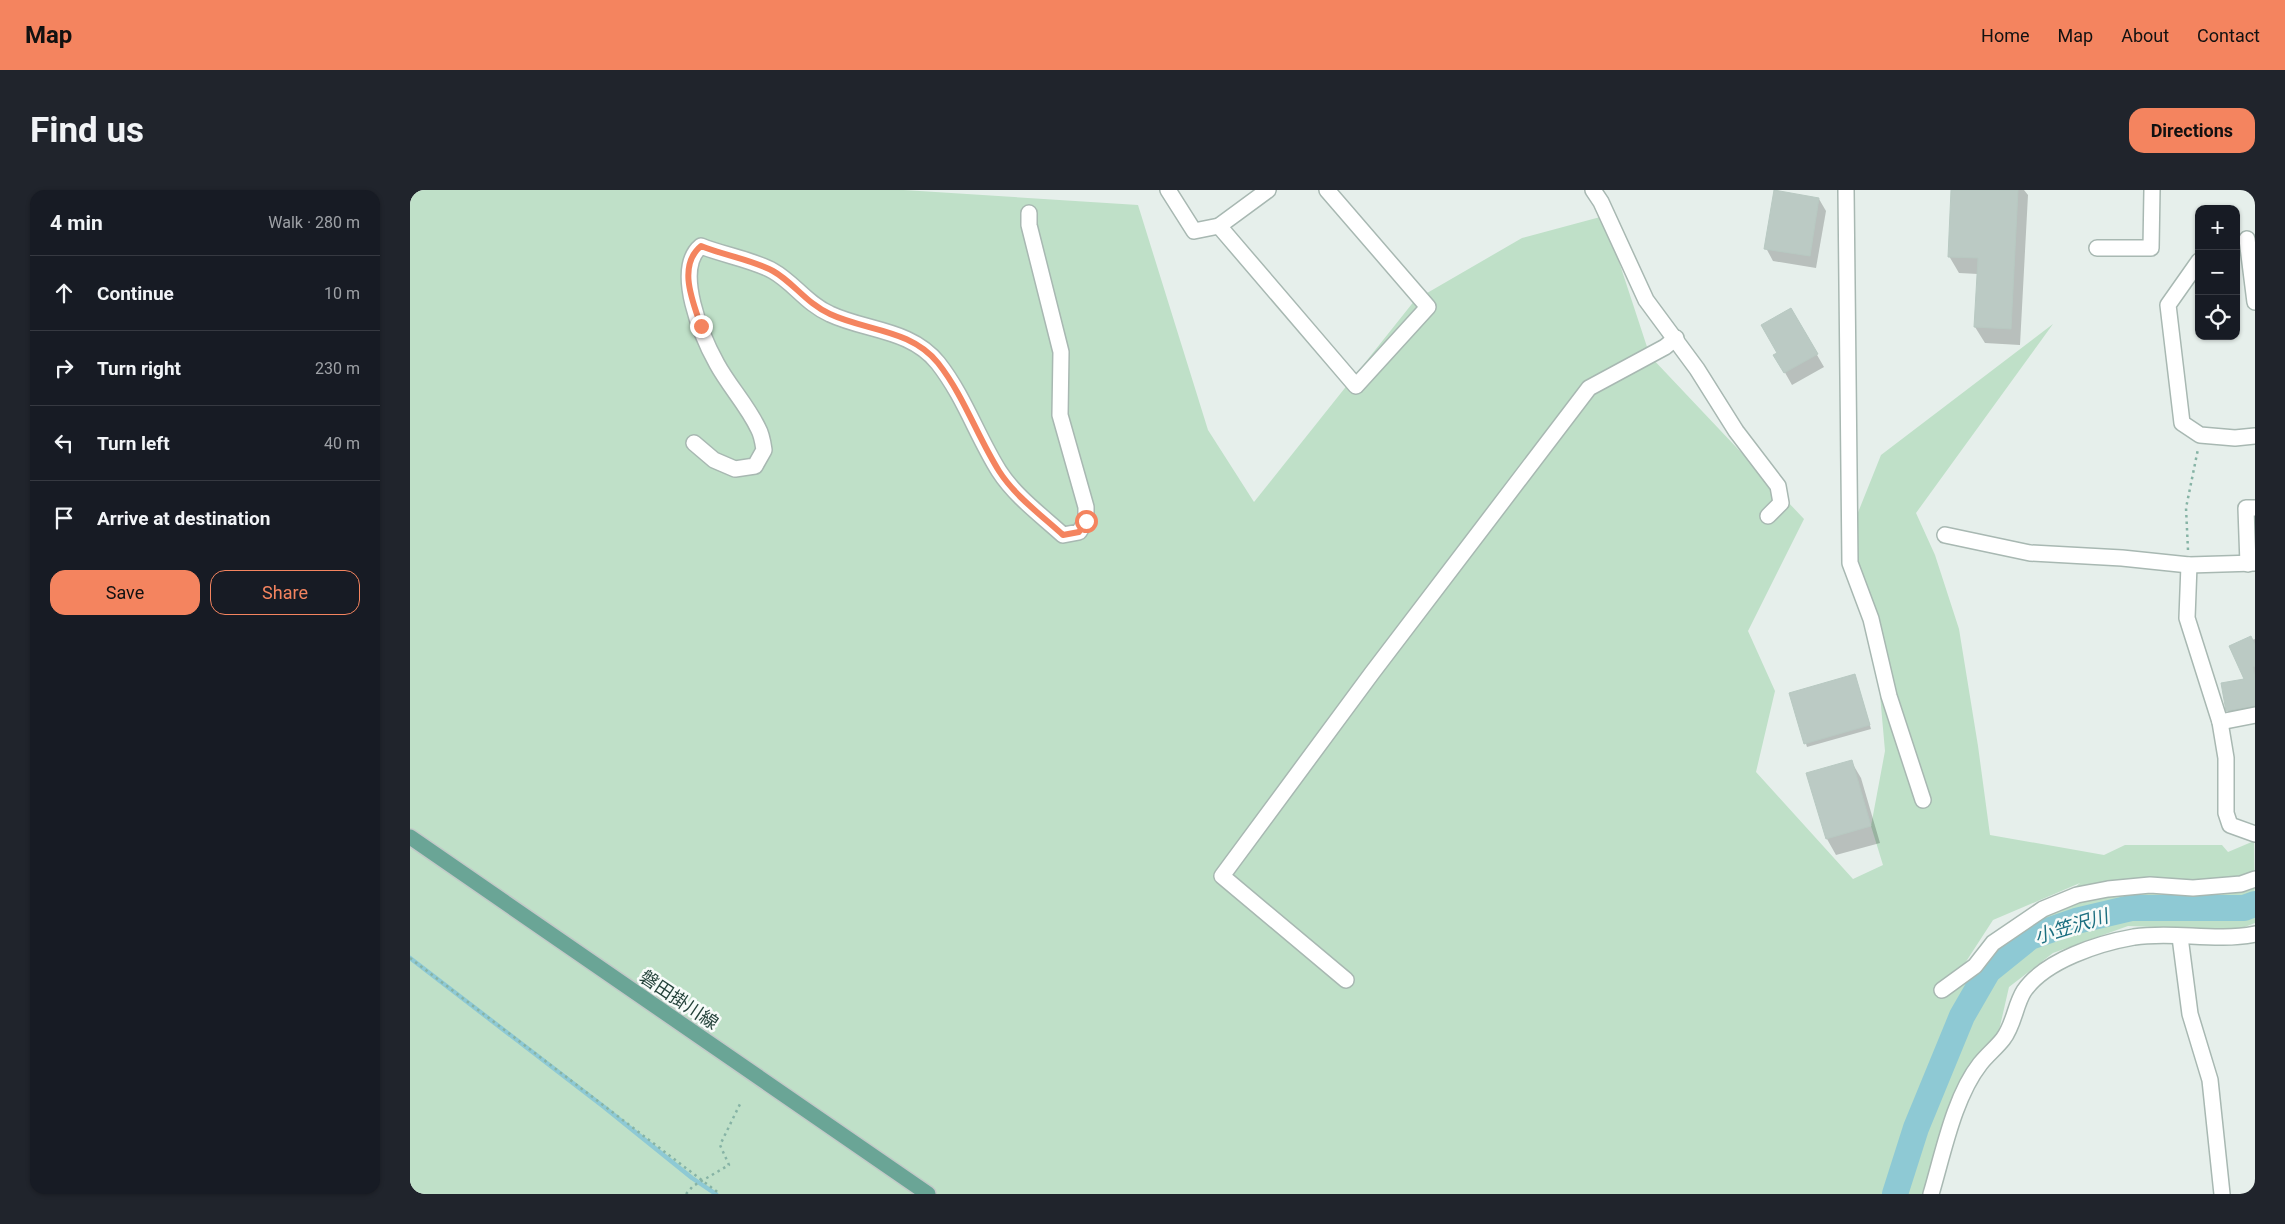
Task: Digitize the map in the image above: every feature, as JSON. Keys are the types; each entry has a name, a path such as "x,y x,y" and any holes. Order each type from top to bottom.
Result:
{"main road":[{"name":"磐田掛川線","path":"410,836 928,1194"}],"street":[{"path":"1168,190 1194,231 1220,226 1268,190"},
{"path":"1220,226 1356,386 1428,307 1327,190"},
{"path":"1593,190 1601,202 1646,300 1676,338 1736,431 1778,486 1781,503 1768,516"},
{"path":"1846,190 1850,563 1871,619 1889,696 1923,800"},
{"path":"2097,248 2151,248 2152,190"},
{"path":"694,443 714,460 735,469 755,466 764,450 759,430 716,363 701,326 688,284 689,267 695,252 701,246 773,271 806,299 829,314 903,336 924,349 938,362 969,411 975,430 1001,473 1023,499 1063,535 1079,532 1086,521 1086,507 1060,415 1061,352 1030,225 1029,213"},
{"path":"2246,239 2255,302"},
{"path":"2195,267 2168,305 2182,423 2200,435 2235,438 2255,436"},
{"path":"1346,980 1222,876 1372,673 1589,388 1665,347 1676,338"},
{"path":"1945,535 2030,553 2122,558 2189,565 2252,564 2246,508 2255,508"},
{"path":"2189,565 2187,618 2220,722 2226,758 2226,813 2230,825 2255,834"},
{"path":"2220,722 2255,715"},
{"path":"1942,990 1975,966 1993,943 2043,909 2077,894 2150,885 2193,888 2241,884 2255,879"},
{"path":"1931,1194 1962,1096 1979,1064 2004,1038 2024,991 2043,973 2071,956 2102,944 2136,937 2236,938 2255,934"},
{"path":"2180,937 2190,1014 2210,1080 2222,1194"}],"path":[{"path":"2189,565 2186,508 2200,435"},
{"path":"410,958 720,1194"},
{"path":"686,1194 693,1186 729,1165 720,1145 741,1102"}],"green space":[{"path":"410,190 904,190 1138,205 1208,430 1254,502 1415,300 1522,238 1604,216 1650,356 1804,519 1748,631 1775,691 1756,772 1853,879 1883,865 1871,826 1885,751 1875,638 1849,535 1881,455 2053,324 1916,513 1935,555 1959,629 1990,835 2104,855 2125,845 2222,845 2228,852 2254,841 2255,923 2237,930 2128,926 2053,953 2009,987 1995,1048 1969,1083 1924,1194 410,1194","holes":["2080,883 1945,994 1993,920"]}],"building":[{"path":"1774,190 1819,198 1810,256 1764,249"},
{"path":"1951,190 2018,190 2011,329 1974,327 1978,258 1948,257"},
{"path":"1791,308 1818,354 1784,373 1773,355 1777,353 1761,325"},
{"path":"2251,636 2255,645 2255,666 2253,667 2255,706 2226,711 2221,683 2244,679 2229,646"},
{"path":"1855,674 1870,725 1804,744 1789,693"},
{"path":"1852,760 1871,826 1826,839 1806,773"}],"waterway":[{"name":"小笠沢川","path":"1895,1194 1916,1128 1962,1016 1988,971 2030,937 2076,921 2131,908 2244,908 2255,904"},
{"path":"410,958 604,1107 692,1178 716,1194"}],"route":[{"path":"701,326 688,284 689,267 695,252 701,246 773,271 806,299 829,314 903,336 924,349 938,362 969,411 975,430 1001,473 1023,499 1063,535 1079,532 1086,521"}]}
